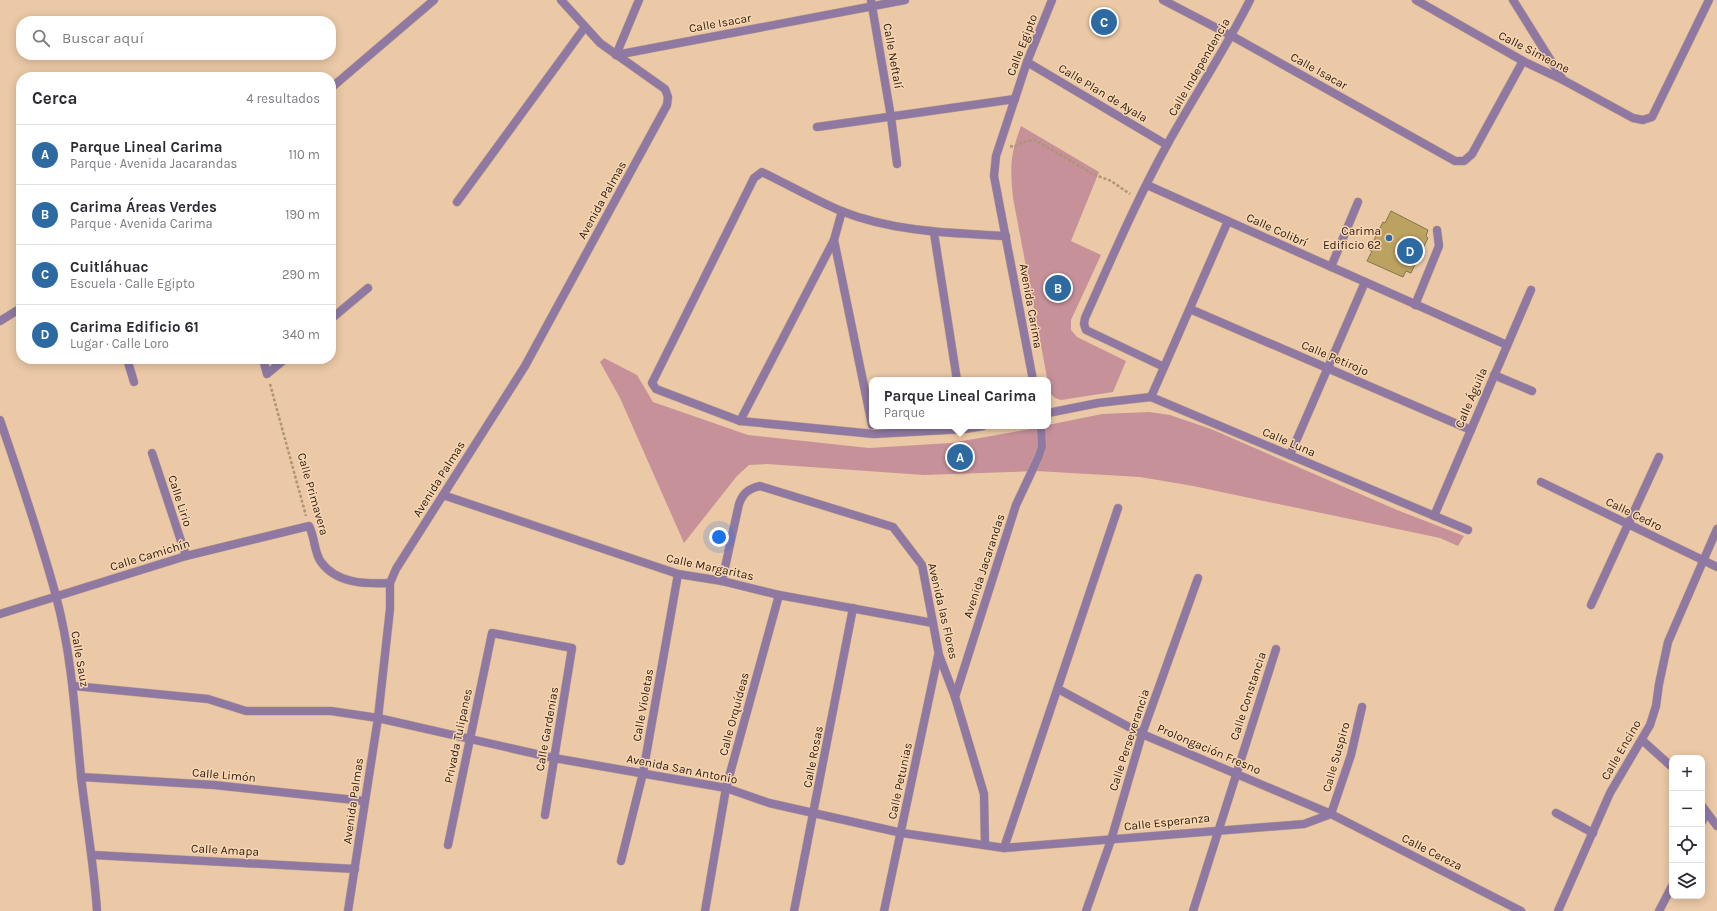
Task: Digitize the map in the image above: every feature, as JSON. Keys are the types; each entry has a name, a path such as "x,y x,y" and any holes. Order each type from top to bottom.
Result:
{"street":[{"path":"336,84 434,0"},
{"path":"561,0 600,43 616,55 639,0"},
{"name":"Calle Isacar","path":"616,55 872,4 905,0"},
{"name":"Calle Egipto","path":"1000,143 1027,62 1052,0"},
{"name":"Calle Isacar","path":"1163,0 1232,36 1455,161 1464,161 1472,154 1523,62"},
{"name":"Calle Independencia","path":"1164,367 1086,330 1084,324 1088,311 1166,145 1232,36 1250,0"},
{"name":"Calle Simeone","path":"1416,0 1523,62 1563,80 1633,118 1643,120 1652,117 1709,0"},
{"path":"1513,0 1563,80"},
{"name":"Calle Neftalí","path":"872,4 891,117 897,164"},
{"path":"457,202 586,27"},
{"name":"Avenida Palmas","path":"348,911 378,718 390,609 390,583 396,569 524,366 632,172 667,105 668,97 665,89 616,55"},
{"name":"Calle Plan de Ayala","path":"1027,62 1166,145"},
{"path":"817,128 1015,99"},
{"name":"Avenida Carima","path":"1000,143 996,156 994,176 1031,377"},
{"path":"869,428 740,421 656,389 652,383 754,178 762,172 842,211 887,224 934,233 1006,236"},
{"name":"Calle Colibrí","path":"1147,185 1507,345"},
{"path":"1330,267 1358,202"},
{"path":"740,421 834,240 842,211"},
{"path":"1151,397 1228,221"},
{"path":"1415,304 1439,246 1437,230"},
{"path":"934,233 958,377"},
{"path":"834,240 869,409"},
{"path":"1290,455 1365,282"},
{"path":"336,316 368,288"},
{"name":"Calle Águila","path":"1434,516 1531,290"},
{"name":"Calle Petirojo","path":"1190,308 1471,430"},
{"path":"0,321 16,311"},
{"path":"129,364 134,382"},
{"path":"264,364 267,374 279,364"},
{"path":"1494,375 1532,391"},
{"name":"Calle Luna","path":"1051,412 1098,403 1151,397 1468,530"},
{"name":"Calle Sauz","path":"0,420 4,442 56,597 74,686 81,777 93,855 96,911"},
{"name":"Avenida Jacarandas","path":"954,697 1016,505 1042,447 1041,429"},
{"name":"Calle Lirio","path":"152,452 186,556"},
{"path":"1591,605 1659,457"},
{"name":"Calle Cedro","path":"1541,482 1717,567"},
{"name":"Avenida las Flores","path":"722,581 739,504 743,494 751,488 760,486 893,527 922,566 939,655 954,697 984,794 985,845"},
{"name":"Calle Margaritas","path":"443,495 678,574 722,581 779,595 933,623"},
{"path":"1004,848 1118,508"},
{"name":"Calle Camichín","path":"0,614 186,556 308,526"},
{"name":"Calle Primavera","path":"308,526 320,562 335,574 351,582 390,583"},
{"name":"Calle Encino","path":"1558,911 1610,793 1650,725 1656,706 1668,642 1717,529"},
{"name":"Calle Violetas","path":"621,862 643,773 678,574"},
{"name":"Calle Perseverancia","path":"1086,911 1111,840 1142,734 1198,578"},
{"name":"Calle Orquídeas","path":"705,911 726,788 779,595"},
{"name":"Calle Rosas","path":"794,911 854,608"},
{"name":"Privada Tulipanes","path":"448,845 492,633 572,648"},
{"name":"Calle Gardenias","path":"545,815 572,648"},
{"name":"Calle Constancia","path":"1194,910 1276,649"},
{"name":"Calle Petunias","path":"884,911 902,834 939,655"},
{"name":"Avenida San Antonio","path":"74,686 208,699 246,710 331,711 378,718 554,758 726,788 769,803 902,834 1004,848"},
{"name":"Prolongación Fresno","path":"1058,690 1142,734 1331,814"},
{"name":"Calle Suspiro","path":"1331,814 1351,756 1362,707"},
{"path":"1642,740 1669,764"},
{"name":"Calle Limón","path":"81,777 214,785 364,801"},
{"path":"1705,810 1717,826"},
{"path":"1556,813 1593,832"},
{"name":"Calle Esperanza","path":"1004,848 1111,840 1220,829 1304,824 1331,814"},
{"name":"Calle Cereza","path":"1331,814 1521,911"},
{"name":"Calle Amapa","path":"93,855 355,868"},
{"path":"1658,911 1669,891"}],"path":[{"path":"1000,143 1014,147 1023,142 1034,140 1093,174 1111,181 1140,199"},
{"name":"Calle Primavera","path":"267,374 308,526"}],"shaded area":[{"path":"1021,126 1099,172 1071,241 1101,255 1071,320 1071,330 1077,337 1126,361 1113,392 1061,400 1055,398 1051,394 1051,377 1047,377 1013,198 1011,177 1015,145"},
{"path":"604,358 637,375 653,402 748,435 869,448 951,443 1031,429 1051,429 1051,424 1102,414 1149,412 1170,415 1211,429 1397,510 1464,536 1458,546 1440,538 1193,486 1140,477 1036,471 924,475 767,464 749,465 737,476 684,543 620,398 600,362"}],"building":[{"path":"1391,211 1428,230 1426,236 1428,238 1411,273 1406,271 1403,277 1367,261 1372,251 1369,250 1383,222 1385,223"}],"place":[{"name":"Cuitláhuac","path":"1104,22"},
{"name":"Carima Edificio 62","path":"1389,238"},
{"name":"Carima Edificio 61","path":"1410,251"},
{"name":"Carima Áreas Verdes","path":"1058,288"},
{"name":"Parque Lineal Carima","path":"960,457"}]}
